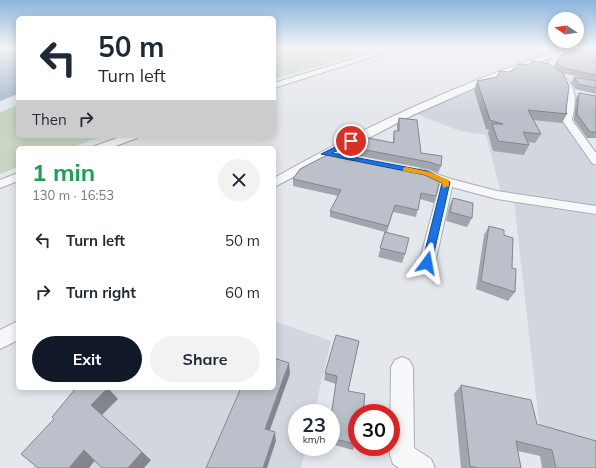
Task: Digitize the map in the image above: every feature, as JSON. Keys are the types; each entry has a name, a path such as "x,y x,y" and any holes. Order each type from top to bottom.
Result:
{"street":[{"path":"276,85 329,69"},
{"path":"276,182 325,154 416,110 513,69"},
{"path":"548,69 561,76 575,79"},
{"path":"561,76 573,99 567,120 596,161"},
{"path":"570,92 583,94"},
{"path":"105,146 128,138"},
{"path":"325,154 348,159"},
{"path":"411,170 427,174 446,182 497,195 596,210"},
{"path":"0,184 16,178"},
{"path":"427,263 446,182"},
{"path":"0,340 16,331"},
{"path":"402,368 402,455 422,468"}],"shaded area":[{"path":"479,86 562,120 596,168 596,208 501,194 486,135 460,131 414,113"},
{"path":"514,201 596,215 596,448 540,431"},
{"path":"276,322 331,341 316,404 288,404 288,456 304,456 301,468 32,468 95,390 276,390"}],"green space":[{"path":"276,69 309,69 276,78"},
{"path":"16,106 16,138 98,138 76,146 16,146 16,168 0,174 0,112"}],"water":[{"path":"0,69 16,69 16,95 0,101"}],"building":[{"path":"514,69 557,69 563,73 569,86 566,111 567,114 528,110 541,134 523,132 529,145 498,141 492,124 503,124 490,120 477,81 497,77 500,71 510,72"},
{"path":"568,69 596,69 596,75"},
{"path":"574,77 596,81 596,88 578,84"},
{"path":"579,93 596,96 596,132 590,132 577,114"},
{"path":"399,118 417,120 421,153 442,156 441,166 429,162 361,149 368,138 394,143 394,131 399,131"},
{"path":"329,154 425,172 440,178 436,196 421,193 418,210 395,205 388,226 330,211 341,190 293,179 300,169"},
{"path":"453,198 473,203 472,218 450,212"},
{"path":"489,226 504,230 504,235 513,238 512,268 516,269 515,292 481,281"},
{"path":"385,232 409,238 405,254 380,248"},
{"path":"336,335 359,341 348,391 365,394 364,404 348,404 348,442 340,440 340,404 333,404 337,376 325,373"},
{"path":"276,359 289,363 265,429 275,432 263,468 206,468 240,390 276,390"},
{"path":"461,385 531,400 537,424 596,441 596,468 556,468 552,450 516,441 521,468 478,468 470,466"},
{"path":"74,390 106,390 91,405 142,452 128,468 102,468 84,450 69,468 38,468 21,454 54,419 52,417"}],"slow traffic":[{"path":"406,170 427,174 446,182 445,186"}],"route":[{"path":"351,141 325,154 427,174 446,182 427,263"}]}
